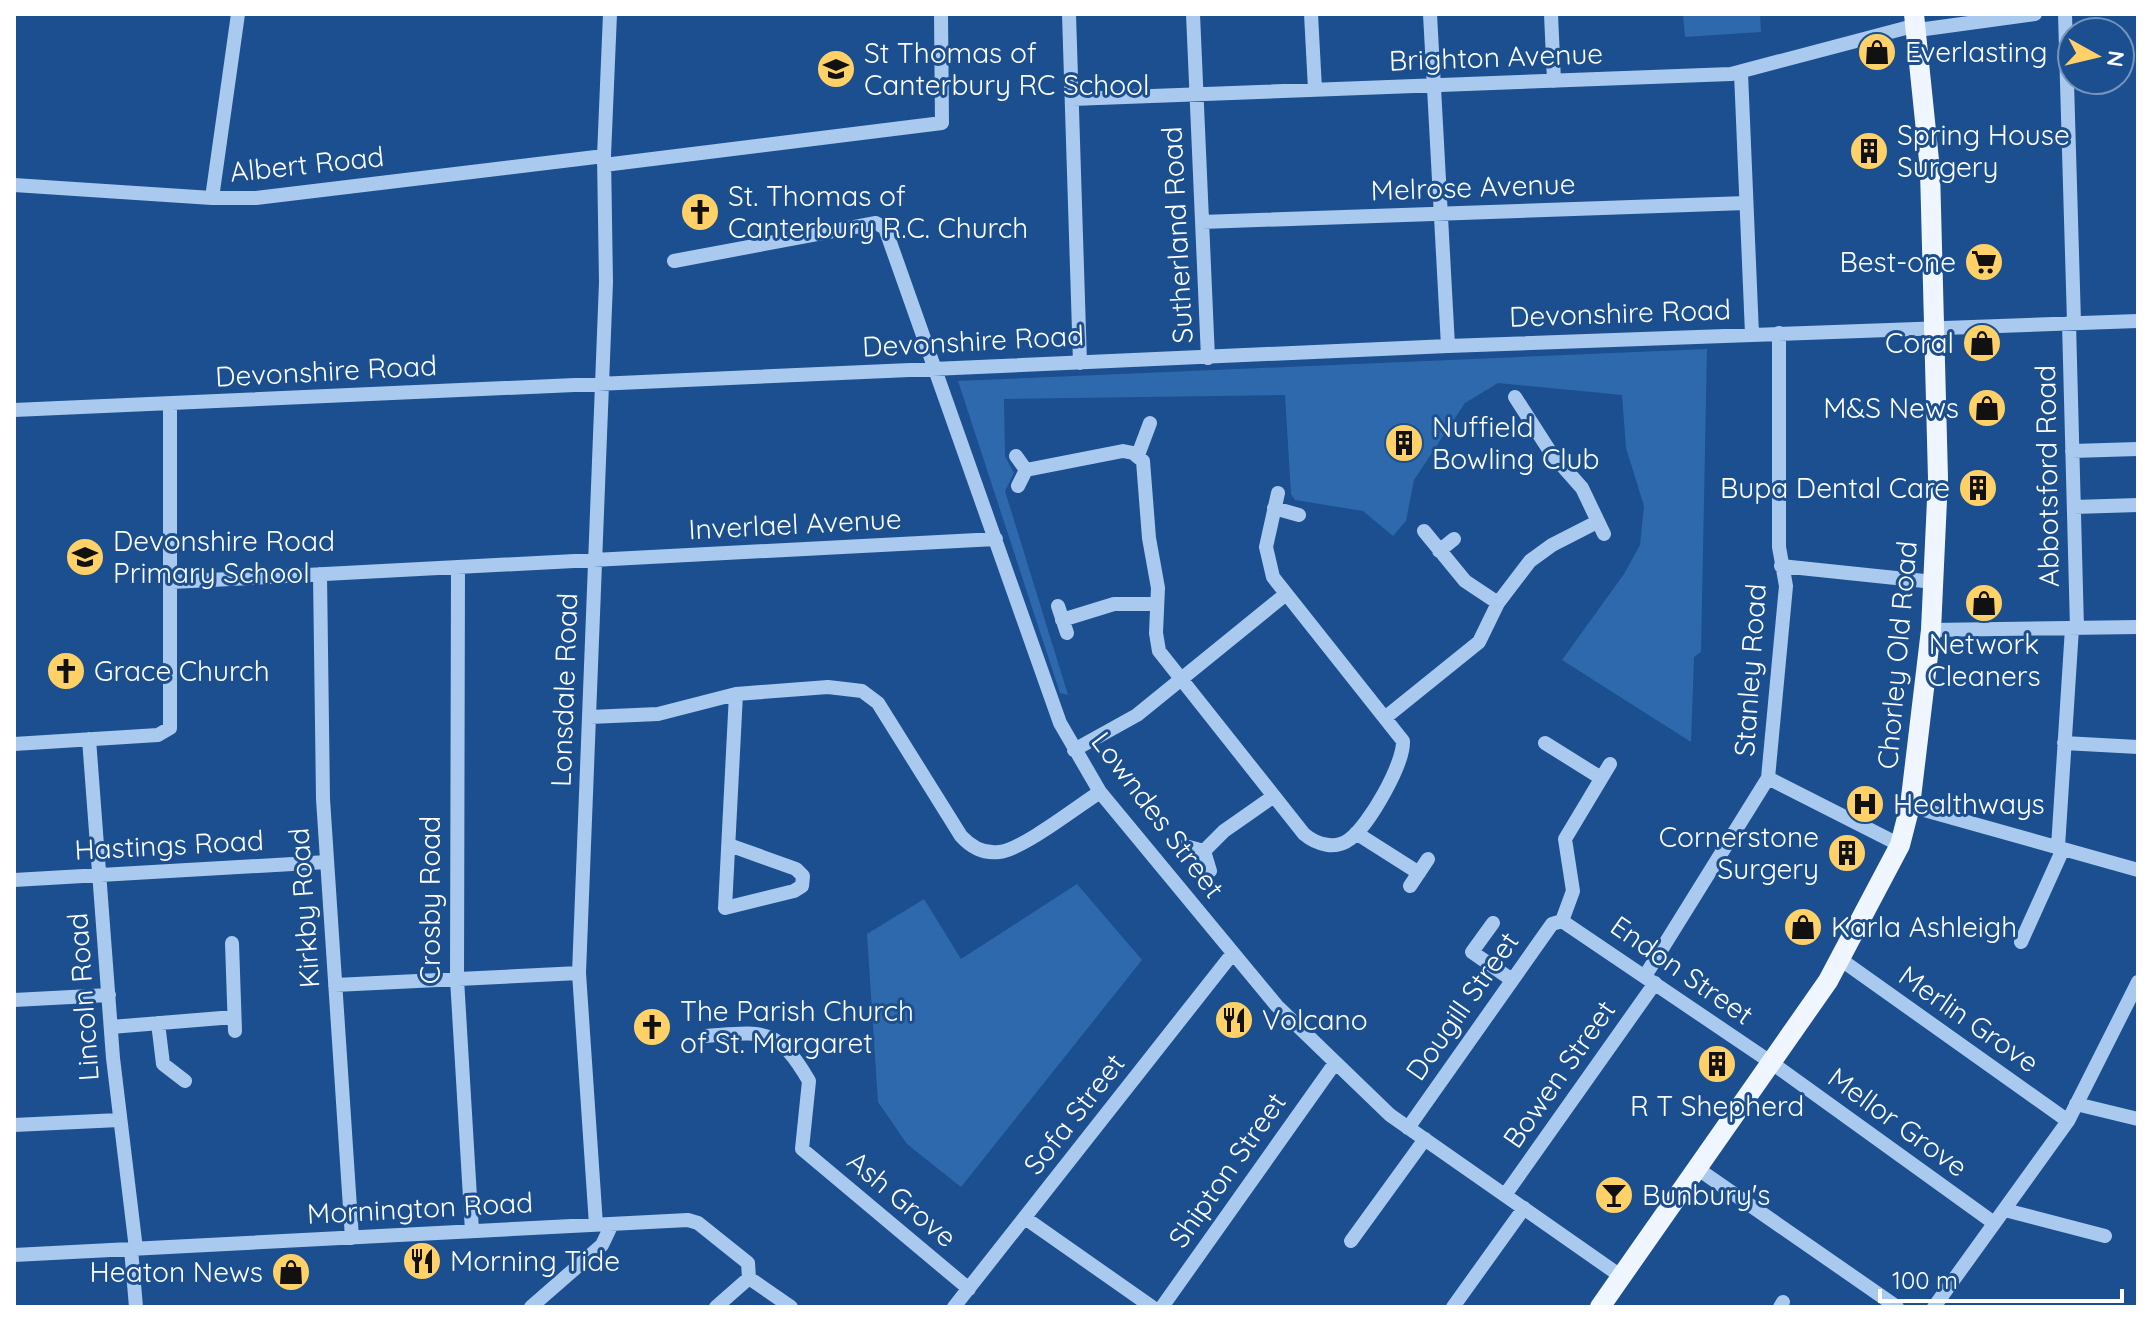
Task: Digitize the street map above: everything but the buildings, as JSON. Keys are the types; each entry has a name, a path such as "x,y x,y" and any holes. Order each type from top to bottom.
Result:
{"main road":[{"name":"Chorley Old Road","path":"1600,1307 1772,1063 1840,959 1900,845 1910,806 1931,630 1938,478 1930,170 1916,23"}],"street":[{"path":"212,198 238,14"},
{"name":"Lonsdale Road","path":"596,1225 579,973 602,384 606,258 604,160 610,14"},
{"name":"Albert Road","path":"14,185 256,198 942,123 941,14"},
{"path":"1069,14 1080,363"},
{"name":"Sutherland Road","path":"1193,14 1208,358"},
{"path":"1311,14 1315,89"},
{"path":"1430,14 1448,346"},
{"path":"1551,14 1554,81"},
{"name":"Brighton Avenue","path":"1072,99 1741,73 1916,23 2035,14"},
{"name":"Abbotsford Road","path":"2061,848 2064,743 2074,628 2072,322 2065,14"},
{"path":"1741,73 1752,334"},
{"name":"Melrose Avenue","path":"1202,222 1746,203"},
{"name":"Lowndes Street","path":"674,261 881,224 1060,723 1100,792 1277,1006 1335,1063 1408,1128 1622,1277"},
{"name":"Devonshire Road","path":"14,410 1448,346 2138,321"},
{"name":"Stanley Road","path":"1650,979 1768,778 1786,596 1781,566 1779,333"},
{"path":"1386,717 1479,642 1498,603 1519,572 1541,551 1601,528 1582,488 1522,421 1515,397"},
{"path":"14,744 158,735 170,728 170,404"},
{"path":"1138,455 1150,423"},
{"path":"2072,451 2138,449"},
{"path":"1026,470 1123,451 1138,455 1145,465 1157,604 1156,643 1181,681 1304,834 1317,843 1343,843 1356,833 1403,755 1403,741 1286,594 1267,559 1267,534 1276,501 1299,515"},
{"path":"1016,456 1026,470"},
{"path":"1018,486 1026,470"},
{"path":"2074,507 2138,505"},
{"path":"1424,531 1465,581 1498,603"},
{"name":"Inverlael Avenue","path":"172,582 996,539"},
{"path":"1439,551 1454,539"},
{"path":"1781,566 1934,582"},
{"name":"Crosby Road","path":"458,567 457,979 472,1231"},
{"name":"Kirkby Road","path":"320,574 327,862 352,1238"},
{"path":"1074,750 1124,724 1286,594"},
{"path":"1062,620 1114,604 1157,604"},
{"path":"1931,630 2138,627"},
{"path":"590,717 658,714 736,694 841,687 870,696 961,836 968,844 986,852 1013,848 1100,792"},
{"path":"729,845 792,867 803,876 802,886 794,891 725,908 736,694"},
{"name":"Lincoln Road","path":"89,739 136,1307"},
{"path":"1545,743 1563,763 1601,778"},
{"path":"2064,743 2138,747"},
{"path":"1562,921 1573,891 1565,839 1610,764"},
{"path":"1768,778 1900,845"},
{"path":"1204,851 1224,831 1274,796"},
{"path":"1910,806 2138,870"},
{"path":"1356,833 1419,873"},
{"path":"1185,846 1204,851"},
{"path":"2021,942 2061,848"},
{"path":"1204,851 1210,871"},
{"path":"1410,886 1428,859"},
{"name":"Hastings Road","path":"14,880 327,862"},
{"name":"Endon Street","path":"1562,921 1772,1063"},
{"name":"Dougill Street","path":"1408,1128 1552,924 1562,921"},
{"path":"1493,923 1472,952 1512,980"},
{"path":"111,1027 158,1023 235,1024 232,943"},
{"name":"Sofa Street","path":"954,1307 1233,953"},
{"name":"Merlin Grove","path":"1840,959 2068,1121"},
{"path":"335,985 579,973"},
{"name":"Bowen Street","path":"1505,1195 1650,979"},
{"path":"1934,1307 2068,1121 2136,990"},
{"path":"14,1000 109,995"},
{"path":"158,1023 163,1064 185,1081"},
{"name":"Ash Grove","path":"706,1036 766,1033 805,1074 811,1088 802,1149 969,1289"},
{"name":"Shipton Street","path":"1162,1307 1335,1063"},
{"name":"Mellor Grove","path":"1772,1063 1994,1223"},
{"path":"2076,1104 2138,1119"},
{"path":"14,1125 119,1120"},
{"path":"1351,1241 1425,1139"},
{"path":"1698,1169 1897,1307"},
{"path":"1453,1307 1524,1208"},
{"path":"2005,1210 2105,1236"},
{"path":"1025,1218 1152,1307"},
{"name":"Mornington Road","path":"14,1255 694,1221 748,1263 749,1278 791,1307"},
{"path":"531,1307 602,1245 612,1224"},
{"path":"716,1307 749,1278"}],"shaded area":[{"path":"1683,14 1760,14 1761,32 1685,37"},
{"path":"1707,349 1701,652 1694,657 1691,742 1562,660 1624,574 1640,545 1644,506 1626,448 1622,395 1498,383 1465,403 1414,480 1406,521 1393,536 1363,511 1295,500 1291,494 1285,395 1004,399 1005,456 1014,473 1005,491 1068,695 1060,693 958,381"},
{"path":"1077,884 1142,960 961,1187 907,1144 878,1102 867,934 924,899 961,959"}],"place":[{"name":"Everlasting","path":"1877,52"},
{"name":"St Thomas of Canterbury RC School","path":"836,69"},
{"name":"Spring House Surgery","path":"1869,151"},
{"name":"St. Thomas of Canterbury R.C. Church","path":"700,212"},
{"name":"Best-one","path":"1984,262"},
{"name":"Coral","path":"1982,343"},
{"name":"M&S News","path":"1987,408"},
{"name":"Nuffield Bowling Club","path":"1404,443"},
{"name":"Bupa Dental Care","path":"1978,488"},
{"name":"Devonshire Road Primary School","path":"85,557"},
{"name":"Network Cleaners","path":"1984,603"},
{"name":"Grace Church","path":"66,671"},
{"name":"Healthways","path":"1865,804"},
{"name":"Cornerstone Surgery","path":"1847,853"},
{"name":"Karla Ashleigh","path":"1803,927"},
{"name":"Volcano","path":"1234,1020"},
{"name":"The Parish Church of St. Margaret","path":"652,1027"},
{"name":"R T Shepherd","path":"1717,1064"},
{"name":"Bunbury's","path":"1614,1195"},
{"name":"Morning Tide","path":"422,1261"},
{"name":"Heaton News","path":"291,1272"}]}
